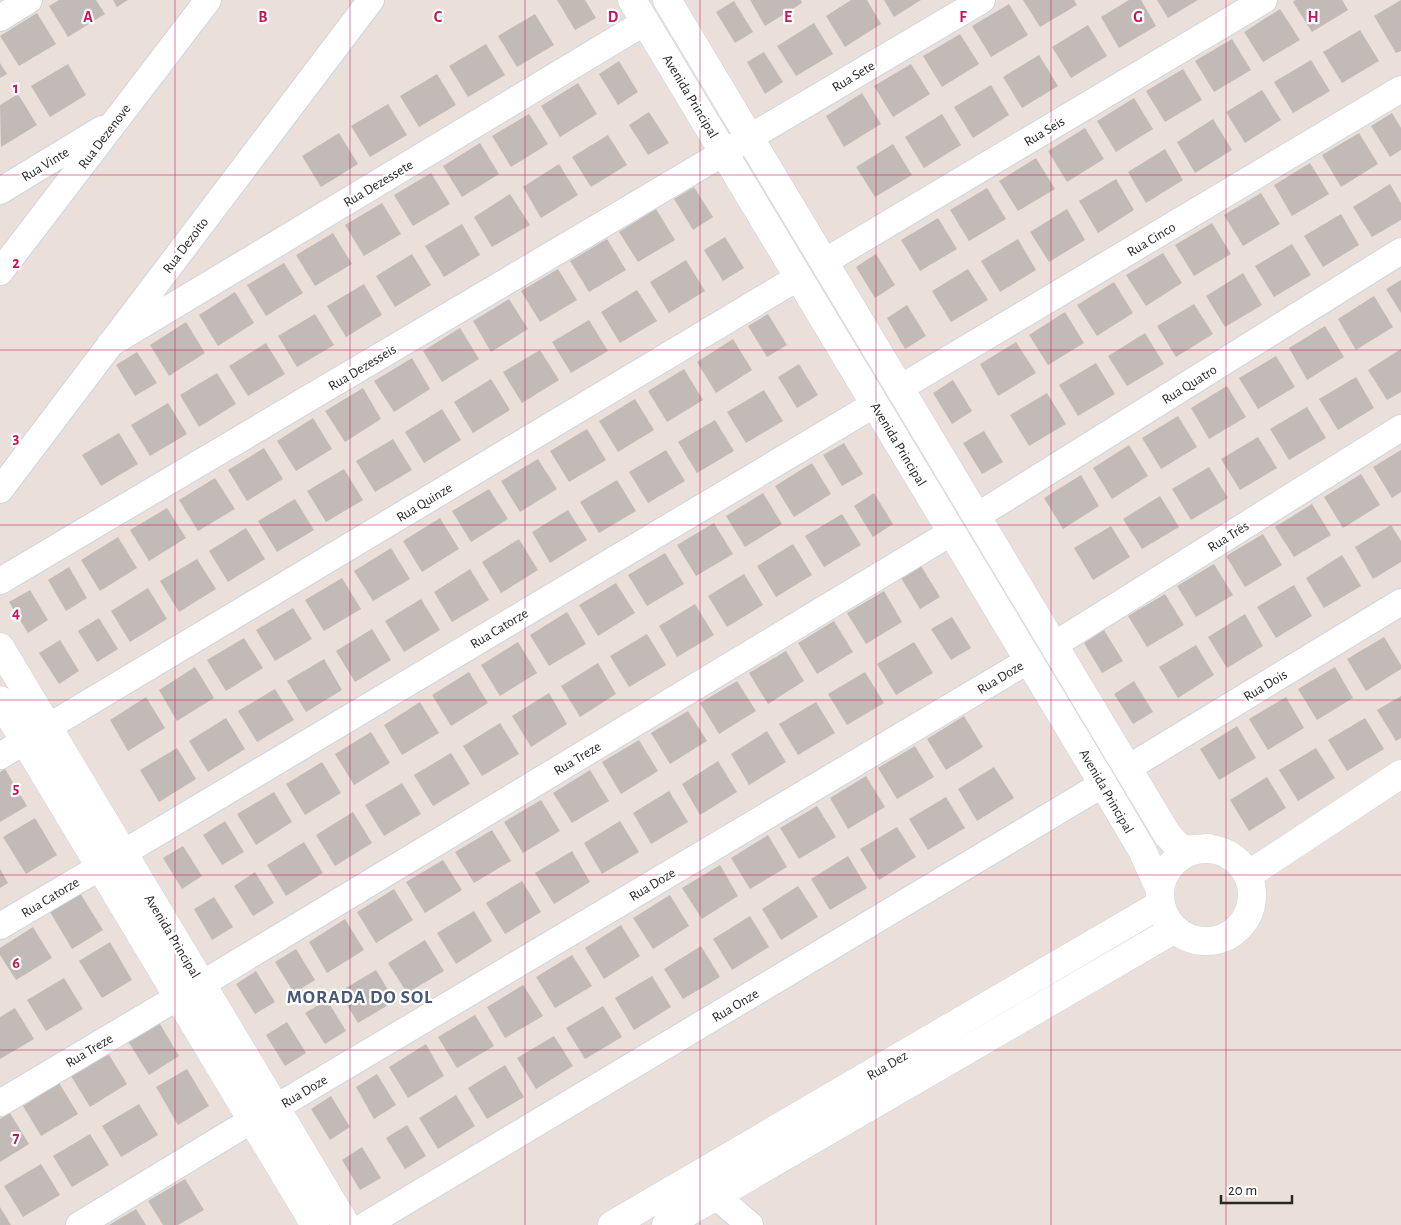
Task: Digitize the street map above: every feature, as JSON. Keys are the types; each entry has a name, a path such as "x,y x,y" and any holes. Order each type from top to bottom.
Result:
{"street":[{"path":"0,18 29,0"},
{"name":"Rua Dezenove","path":"0,272 208,0"},
{"name":"Rua Dezoito","path":"0,490 371,0"},
{"name":"Rua Sete","path":"724,152 982,0"},
{"name":"Rua Seis","path":"824,262 1264,0"},
{"name":"Avenida Principal","path":"673,2 824,262 1167,834 1181,849 1208,848 1232,856 1248,875"},
{"name":"Rua Dezessete","path":"110,344 639,11"},
{"name":"Avenida Principal","path":"639,11 1142,850 1166,918 1175,929"},
{"name":"Rua Cinco","path":"900,388 1401,89"},
{"name":"Rua Vinte","path":"0,191 116,121"},
{"name":"Rua Dezesseis","path":"0,581 724,152"},
{"name":"Rua Quatro","path":"977,516 1401,251"},
{"name":"Rua Quinze","path":"48,728 799,277"},
{"name":"Rua Catorze","path":"123,853 875,404"},
{"name":"Rua Três","path":"1054,645 1401,428"},
{"name":"Rua Treze","path":"202,984 952,532"},
{"name":"Rua Dois","path":"1128,768 1401,602"},
{"name":"Avenida Principal","path":"0,647 202,984 315,1225"},
{"name":"Rua Doze","path":"79,1225 1029,660"},
{"name":"Avenida Principal","path":"0,700 178,997 346,1225"},
{"path":"0,756 25,741"},
{"path":"666,1225 1175,929 1188,938 1204,941 1220,940 1234,932 1245,921 1251,906 1252,890 1248,875 1401,774"},
{"name":"Rua Onze","path":"366,1225 1103,784"},
{"path":"1160,897 1164,876 1171,865 1181,856 1194,850 1208,848"},
{"name":"Rua Catorze","path":"0,926 100,867"},
{"name":"Rua Dez","path":"612,1225 1160,897"},
{"name":"Rua Treze","path":"0,1104 178,997"},
{"path":"716,1196 750,1225"}],"building":[{"path":"59,0 96,0 105,14 68,37 49,6"},
{"path":"113,0 128,0 117,7"},
{"path":"557,0 585,0 596,18 575,30"},
{"path":"750,0 801,0 802,3 765,26"},
{"path":"851,0 867,0 881,24 845,47 826,16"},
{"path":"884,0 921,0 894,17"},
{"path":"1023,0 1074,0 1077,5 1040,27"},
{"path":"1129,0 1141,0 1156,26 1119,48 1101,17"},
{"path":"1157,0 1198,0 1168,18"},
{"path":"1295,0 1342,0 1348,10 1312,32 1293,2"},
{"path":"1401,0 1401,51 1396,53 1374,16"},
{"path":"734,1 753,32 735,43 716,12"},
{"path":"1009,4 1028,35 991,57 972,26"},
{"path":"1280,9 1300,40 1263,62 1244,32"},
{"path":"37,13 56,44 19,66 0,36"},
{"path":"535,14 554,45 517,67 498,36"},
{"path":"814,23 833,54 796,76 777,46"},
{"path":"1088,25 1107,56 1071,78 1052,47"},
{"path":"1360,30 1379,61 1342,83 1323,52"},
{"path":"960,34 979,64 942,87 923,56"},
{"path":"1232,39 1251,70 1214,92 1195,61"},
{"path":"486,44 505,75 468,97 449,66"},
{"path":"764,52 783,82 765,94 747,62"},
{"path":"1039,55 1058,86 1022,108 1003,77"},
{"path":"1311,60 1330,91 1293,113 1274,82"},
{"path":"619,61 638,92 618,105 599,74"},
{"path":"0,63 7,74 0,78"},
{"path":"68,64 86,95 50,117 31,86"},
{"path":"911,64 930,94 893,117 874,86"},
{"path":"1183,69 1202,100 1165,122 1146,91"},
{"path":"437,74 456,105 419,127 400,96"},
{"path":"578,83 597,114 560,137 541,106"},
{"path":"991,85 1009,115 973,138 954,107"},
{"path":"1262,90 1281,120 1245,143 1226,112"},
{"path":"862,93 881,124 844,147 826,116"},
{"path":"18,94 37,125 1,147 0,105"},
{"path":"1134,98 1153,129 1116,152 1097,121"},
{"path":"388,104 407,135 370,157 351,126"},
{"path":"649,112 669,143 648,155 629,125"},
{"path":"1392,113 1401,128 1401,150 1390,157 1371,126"},
{"path":"529,114 548,144 511,167 492,136"},
{"path":"942,114 961,145 924,168 905,137"},
{"path":"1213,119 1232,150 1195,173 1177,142"},
{"path":"1085,128 1104,159 1067,182 1048,151"},
{"path":"339,133 358,164 321,187 302,156"},
{"path":"1359,133 1378,164 1341,187 1322,155"},
{"path":"608,135 627,165 591,187 572,157"},
{"path":"480,143 499,174 462,197 443,166"},
{"path":"893,144 912,175 875,197 856,167"},
{"path":"1165,149 1183,180 1146,203 1128,172"},
{"path":"1036,158 1055,189 1018,211 999,181"},
{"path":"1310,163 1329,194 1292,216 1274,185"},
{"path":"559,164 578,195 541,218 523,187"},
{"path":"431,173 450,204 413,226 394,195"},
{"path":"1116,179 1134,210 1098,233 1079,201"},
{"path":"1390,184 1401,203 1401,220 1372,237 1353,207"},
{"path":"694,187 713,217 693,230 674,199"},
{"path":"987,188 1006,219 969,241 950,210"},
{"path":"1261,193 1280,224 1243,246 1224,215"},
{"path":"510,194 530,225 492,247 474,217"},
{"path":"382,203 401,234 364,256 345,225"},
{"path":"656,209 675,240 638,262 619,232"},
{"path":"1067,209 1085,240 1049,262 1030,232"},
{"path":"1341,214 1359,245 1323,267 1304,236"},
{"path":"938,218 957,249 920,271 901,240"},
{"path":"1212,223 1231,254 1194,276 1175,245"},
{"path":"462,224 480,255 444,277 425,246"},
{"path":"333,233 352,264 315,286 296,255"},
{"path":"725,237 744,268 723,281 704,250"},
{"path":"607,239 626,270 589,292 570,261"},
{"path":"1018,239 1036,270 1000,292 981,261"},
{"path":"1292,244 1311,275 1274,297 1255,266"},
{"path":"1163,253 1182,283 1146,306 1126,275"},
{"path":"412,254 431,285 395,307 376,276"},
{"path":"876,254 895,285 875,298 856,267"},
{"path":"686,260 705,291 669,313 650,282"},
{"path":"284,263 303,293 266,316 247,285"},
{"path":"558,269 577,300 540,322 521,291"},
{"path":"968,269 988,300 951,322 932,291"},
{"path":"1243,273 1262,305 1225,327 1206,296"},
{"path":"1401,280 1401,313 1386,289"},
{"path":"1114,282 1133,313 1097,336 1077,305"},
{"path":"364,284 382,315 346,337 327,306"},
{"path":"637,290 657,321 620,343 601,312"},
{"path":"235,292 254,323 218,346 199,315"},
{"path":"1374,296 1393,327 1356,350 1338,319"},
{"path":"509,299 528,329 491,352 473,321"},
{"path":"1194,304 1213,334 1176,357 1157,326"},
{"path":"907,305 926,336 905,349 887,318"},
{"path":"1065,312 1084,343 1048,365 1029,335"},
{"path":"315,314 334,345 297,367 278,336"},
{"path":"768,314 787,345 767,357 748,326"},
{"path":"589,320 608,351 571,373 552,342"},
{"path":"186,322 205,353 169,376 150,345"},
{"path":"1325,326 1344,357 1307,380 1289,348"},
{"path":"460,328 479,359 442,382 423,351"},
{"path":"1145,333 1164,364 1127,386 1108,356"},
{"path":"733,339 752,370 716,393 697,362"},
{"path":"1016,342 1036,373 998,396 980,364"},
{"path":"266,343 285,374 248,396 229,366"},
{"path":"1401,349 1401,392 1387,400 1368,370"},
{"path":"540,350 559,380 522,403 503,372"},
{"path":"137,352 157,383 135,396 116,365"},
{"path":"1276,356 1295,387 1258,409 1239,378"},
{"path":"412,358 430,389 394,412 374,381"},
{"path":"1096,363 1115,394 1078,416 1059,385"},
{"path":"799,364 818,395 797,408 778,377"},
{"path":"684,369 703,400 667,422 648,391"},
{"path":"217,373 236,404 199,427 180,395"},
{"path":"1356,377 1374,408 1338,430 1319,399"},
{"path":"491,379 510,410 473,433 454,402"},
{"path":"953,380 972,411 952,424 933,393"},
{"path":"1227,386 1246,417 1209,439 1191,408"},
{"path":"363,388 381,419 345,442 325,411"},
{"path":"764,390 783,421 746,443 727,412"},
{"path":"1047,393 1066,424 1029,446 1010,415"},
{"path":"635,399 654,430 618,452 599,421"},
{"path":"168,403 187,434 150,456 131,425"},
{"path":"1307,407 1326,438 1289,460 1270,429"},
{"path":"442,409 461,440 424,463 405,432"},
{"path":"1178,416 1197,447 1161,469 1142,438"},
{"path":"313,418 332,449 296,471 277,441"},
{"path":"715,420 734,451 697,473 678,442"},
{"path":"587,429 606,460 569,482 550,451"},
{"path":"984,431 1003,462 982,474 963,443"},
{"path":"119,433 138,464 101,486 82,455"},
{"path":"1258,437 1277,468 1240,490 1221,459"},
{"path":"393,439 412,470 375,492 356,461"},
{"path":"844,443 863,474 842,486 823,455"},
{"path":"1129,445 1148,476 1112,499 1093,468"},
{"path":"264,448 283,479 247,501 228,470"},
{"path":"666,450 685,481 648,503 629,472"},
{"path":"1401,450 1401,492 1392,498 1373,467"},
{"path":"538,459 557,489 520,512 501,481"},
{"path":"812,463 831,494 794,517 775,486"},
{"path":"1209,467 1228,498 1191,520 1172,489"},
{"path":"344,469 363,500 326,522 307,491"},
{"path":"1361,474 1380,505 1343,528 1324,497"},
{"path":"1081,475 1099,506 1063,529 1044,498"},
{"path":"215,478 235,509 198,531 179,500"},
{"path":"617,480 636,511 599,533 580,502"},
{"path":"489,489 508,519 471,542 452,511"},
{"path":"763,493 782,524 745,547 726,516"},
{"path":"874,493 893,524 873,537 854,506"},
{"path":"1160,496 1179,527 1142,549 1123,519"},
{"path":"295,499 314,530 277,552 258,521"},
{"path":"1312,504 1331,535 1294,557 1275,527"},
{"path":"167,508 186,538 149,561 130,530"},
{"path":"568,510 587,540 550,563 532,532"},
{"path":"842,514 861,545 824,567 805,536"},
{"path":"440,518 459,549 422,572 403,541"},
{"path":"714,523 733,554 696,576 677,545"},
{"path":"1391,525 1401,541 1401,562 1373,579 1355,547"},
{"path":"1111,526 1130,557 1093,580 1074,548"},
{"path":"246,528 265,559 228,582 209,551"},
{"path":"1263,534 1282,565 1245,587 1226,556"},
{"path":"118,537 137,568 100,591 81,560"},
{"path":"519,539 538,570 501,593 482,562"},
{"path":"793,544 812,575 776,597 757,566"},
{"path":"391,548 410,579 373,601 354,571"},
{"path":"665,553 684,584 647,606 628,575"},
{"path":"1342,555 1361,586 1324,608 1306,578"},
{"path":"197,559 216,589 179,612 160,581"},
{"path":"1214,564 1233,595 1196,617 1177,586"},
{"path":"921,566 940,597 920,609 901,578"},
{"path":"69,567 87,598 66,611 48,580"},
{"path":"470,569 489,600 452,622 434,592"},
{"path":"744,574 763,605 727,627 708,596"},
{"path":"342,578 361,609 324,631 305,600"},
{"path":"616,583 635,613 598,636 579,605"},
{"path":"1294,585 1312,616 1276,638 1257,607"},
{"path":"148,588 167,619 130,642 111,611"},
{"path":"30,590 48,620 28,633 9,602"},
{"path":"884,591 902,622 866,644 847,613"},
{"path":"1165,594 1184,625 1147,647 1128,616"},
{"path":"421,599 440,630 404,652 385,621"},
{"path":"695,604 714,635 677,657 659,626"},
{"path":"293,608 312,639 275,661 256,630"},
{"path":"567,612 586,644 549,666 530,635"},
{"path":"1245,614 1263,646 1227,668 1208,637"},
{"path":"952,617 971,648 951,660 931,629"},
{"path":"99,618 118,649 97,662 78,631"},
{"path":"834,621 853,652 817,674 798,643"},
{"path":"372,629 391,660 355,682 336,651"},
{"path":"1104,630 1123,661 1102,673 1084,643"},
{"path":"647,634 666,665 629,687 610,656"},
{"path":"1384,637 1401,665 1401,669 1366,691 1347,659"},
{"path":"244,638 263,668 226,691 207,660"},
{"path":"60,640 79,671 59,684 39,653"},
{"path":"518,642 537,673 500,696 481,665"},
{"path":"914,642 933,673 896,695 877,664"},
{"path":"1196,645 1214,675 1178,698 1159,667"},
{"path":"786,651 804,681 768,704 749,673"},
{"path":"324,659 342,690 306,712 287,681"},
{"path":"598,663 616,694 580,717 561,686"},
{"path":"195,667 214,698 177,721 159,690"},
{"path":"1335,667 1353,698 1317,720 1298,689"},
{"path":"469,672 488,703 451,726 432,695"},
{"path":"865,672 884,703 847,725 828,694"},
{"path":"737,681 756,711 719,734 700,703"},
{"path":"1134,681 1153,712 1133,724 1114,694"},
{"path":"275,689 294,720 257,742 238,711"},
{"path":"549,693 567,724 531,747 512,716"},
{"path":"1401,696 1401,738 1396,741 1377,710"},
{"path":"146,697 165,728 128,751 110,720"},
{"path":"1286,697 1304,728 1268,750 1249,719"},
{"path":"420,702 439,733 402,755 384,725"},
{"path":"816,702 835,733 798,755 779,724"},
{"path":"688,711 707,741 670,764 651,733"},
{"path":"964,716 983,747 946,770 927,739"},
{"path":"226,718 245,749 208,772 189,741"},
{"path":"1365,718 1384,749 1347,771 1328,740"},
{"path":"500,723 519,754 482,776 463,746"},
{"path":"1237,726 1256,758 1219,780 1200,749"},
{"path":"767,731 786,762 749,785 731,754"},
{"path":"371,732 390,763 354,785 335,754"},
{"path":"639,740 658,771 621,794 602,762"},
{"path":"915,746 934,777 897,799 878,768"},
{"path":"177,748 196,779 159,802 140,770"},
{"path":"1316,748 1335,778 1298,801 1279,770"},
{"path":"451,753 470,784 433,806 414,775"},
{"path":"718,761 737,792 700,815 682,784"},
{"path":"322,762 341,793 305,815 286,784"},
{"path":"994,767 1014,798 977,821 958,789"},
{"path":"5,769 27,806 0,822 0,772"},
{"path":"590,770 609,801 572,823 553,793"},
{"path":"866,776 885,807 848,829 830,798"},
{"path":"1267,777 1286,808 1249,831 1230,800"},
{"path":"402,783 421,814 384,836 365,805"},
{"path":"669,791 688,822 651,844 633,813"},
{"path":"274,792 292,822 256,845 237,814"},
{"path":"946,797 965,828 928,850 909,819"},
{"path":"541,800 560,831 523,853 504,822"},
{"path":"817,806 836,837 799,859 780,828"},
{"path":"353,812 372,843 335,866 316,835"},
{"path":"35,818 57,855 26,874 3,837"},
{"path":"225,821 244,852 222,865 203,835"},
{"path":"620,821 639,852 602,874 584,843"},
{"path":"897,827 916,857 879,880 860,849"},
{"path":"492,830 511,861 474,883 455,852"},
{"path":"768,835 787,867 750,889 731,858"},
{"path":"304,842 323,873 286,896 267,865"},
{"path":"183,846 202,876 182,889 163,858"},
{"path":"572,851 590,882 554,904 535,873"},
{"path":"848,856 867,888 830,910 811,879"},
{"path":"443,860 462,890 425,913 406,882"},
{"path":"720,865 738,896 702,919 682,888"},
{"path":"0,869 8,883 0,888"},
{"path":"255,872 274,903 253,916 234,886"},
{"path":"522,881 541,912 505,934 486,903"},
{"path":"798,886 818,917 781,940 762,909"},
{"path":"394,889 413,920 376,943 357,912"},
{"path":"80,893 103,930 72,949 50,912"},
{"path":"670,895 689,926 653,949 633,918"},
{"path":"214,897 233,927 212,940 194,909"},
{"path":"474,911 492,941 456,964 437,933"},
{"path":"750,916 769,947 732,970 713,939"},
{"path":"345,919 364,950 327,973 309,942"},
{"path":"621,925 640,956 604,979 585,948"},
{"path":"33,927 52,958 16,980 0,955 0,948"},
{"path":"425,940 444,971 407,993 388,963"},
{"path":"110,942 132,980 102,998 79,961"},
{"path":"701,946 720,977 683,999 664,969"},
{"path":"296,949 315,980 294,993 275,962"},
{"path":"572,955 592,986 555,1008 536,977"},
{"path":"376,970 395,1001 358,1023 339,992"},
{"path":"256,971 275,1002 255,1014 236,984"},
{"path":"652,976 671,1007 634,1030 615,998"},
{"path":"64,978 83,1009 46,1031 27,1000"},
{"path":"523,985 543,1016 505,1038 487,1007"},
{"path":"327,1000 346,1031 325,1044 305,1013"},
{"path":"603,1006 622,1037 585,1059 566,1028"},
{"path":"15,1008 34,1039 0,1059 0,1017"},
{"path":"475,1015 494,1046 457,1068 438,1037"},
{"path":"157,1019 179,1056 149,1075 126,1038"},
{"path":"287,1022 306,1053 285,1066 266,1035"},
{"path":"554,1036 573,1066 536,1089 517,1058"},
{"path":"426,1044 444,1076 408,1098 389,1067"},
{"path":"108,1053 127,1084 90,1107 71,1076"},
{"path":"505,1065 524,1097 487,1119 468,1088"},
{"path":"187,1069 209,1106 178,1125 156,1087"},
{"path":"377,1074 396,1105 374,1119 356,1087"},
{"path":"59,1083 78,1114 41,1136 23,1106"},
{"path":"456,1095 475,1126 438,1149 419,1118"},
{"path":"331,1096 350,1127 330,1140 311,1109"},
{"path":"139,1104 158,1135 121,1157 102,1126"},
{"path":"10,1113 29,1144 0,1162 0,1119"},
{"path":"407,1125 426,1156 405,1169 386,1138"},
{"path":"90,1134 109,1165 72,1187 53,1156"},
{"path":"362,1147 381,1178 360,1190 342,1160"},
{"path":"41,1164 60,1195 23,1217 4,1186"},
{"path":"185,1179 204,1210 178,1225 163,1225 148,1201"},
{"path":"0,1207 11,1225 0,1225"},
{"path":"136,1209 146,1225 109,1225"}],"district":[{"name":"MORADA DO SOL","path":"360,996"}]}
